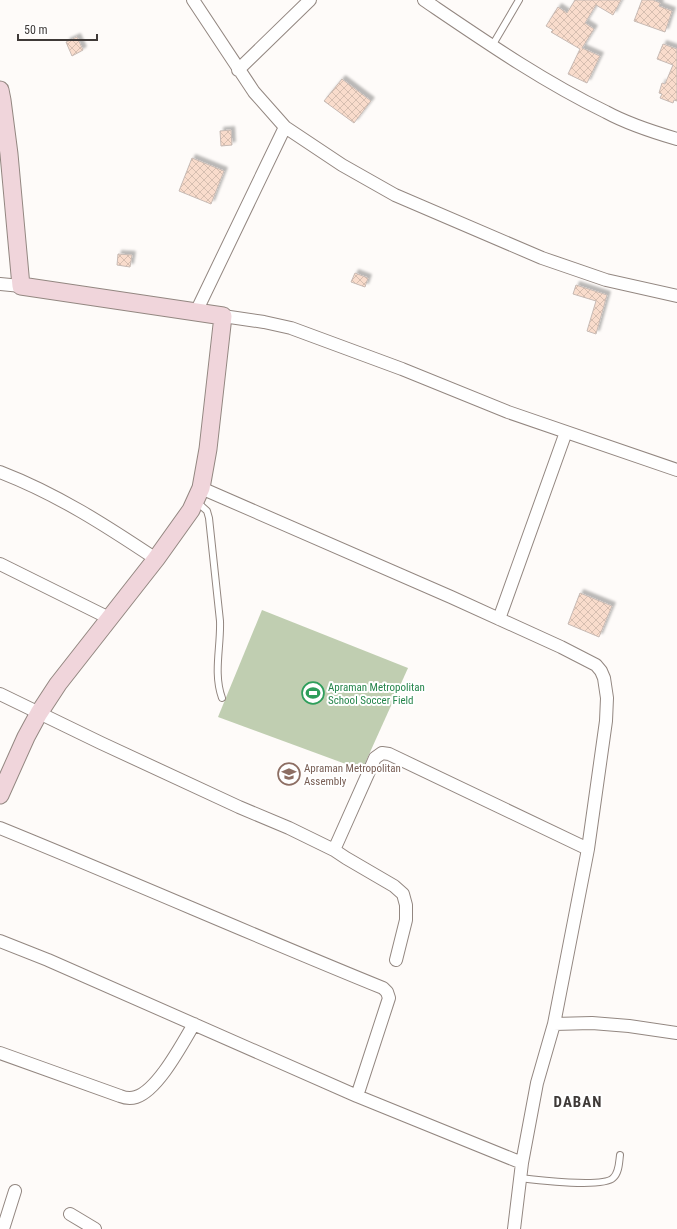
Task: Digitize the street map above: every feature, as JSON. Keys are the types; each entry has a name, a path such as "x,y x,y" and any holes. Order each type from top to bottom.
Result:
{"street":[{"path":"193,0 238,70 254,92 285,127 342,165 395,195 542,258 606,280 677,296"},
{"path":"238,70 310,0"},
{"path":"424,0 492,46 558,86 607,113 677,139"},
{"path":"0,90 9,154 21,286"},
{"path":"196,312 285,127"},
{"path":"0,284 264,322 290,328 402,369 508,412 677,470"},
{"path":"0,795 26,737 39,713 58,684 156,559 191,510 198,495 208,449 224,316"},
{"path":"500,619 566,432"},
{"path":"0,472 30,484 68,503 156,559"},
{"path":"198,495 500,619 596,665 601,671 604,678 607,698 606,721 588,849 554,1024 537,1083 522,1163 514,1229"},
{"path":"0,564 109,618"},
{"path":"0,694 239,807 289,828 334,850 394,886 403,894 406,905 406,920 396,960"},
{"path":"334,850 375,758 382,753 388,754 588,849"},
{"path":"0,828 92,865 240,929 383,988 387,992 389,998 357,1096"},
{"path":"0,941 48,960 357,1096 522,1163"},
{"path":"554,1024 592,1023 629,1026 677,1033"},
{"path":"0,1053 120,1096 127,1098 136,1097 147,1090 160,1078 194,1024"},
{"path":"3,1229 15,1191"},
{"path":"70,1214 95,1229"}],"lane":[{"path":"492,46 518,0"},
{"path":"198,495 207,511 209,518 221,634 217,675 218,687 222,698"},
{"path":"520,1178 590,1183 607,1182 614,1178 618,1170 620,1155"}],"green space":[{"name":"Apraman Metropolitan School Soccer Field","path":"262,610 408,668 362,770 218,717"}],"building":[{"path":"575,0 621,0 613,15 596,5 585,23 594,29 582,48 600,56 587,83 568,74 580,49 551,32 553,30 546,26 558,7 567,13"},
{"path":"642,0 653,0 660,3 659,6 672,11 665,32 634,21"},
{"path":"77,37 83,50 72,56 66,42"},
{"path":"663,44 677,49 677,101 674,100 673,103 660,98 662,94 659,93 662,83 665,84 673,65 657,59"},
{"path":"342,79 371,101 354,123 324,101"},
{"path":"231,130 232,145 221,146 220,131"},
{"path":"192,158 224,171 211,204 179,191"},
{"path":"118,254 132,255 130,267 117,265"},
{"path":"355,273 368,278 365,287 351,282"},
{"path":"576,285 607,295 596,334 587,331 596,301 573,294"},
{"path":"580,593 612,606 599,637 568,624"}],"place":[{"name":"Apraman Metropolitan School Soccer Field","path":"313,693"},
{"name":"Apraman Metropolitan Assembly","path":"289,774"}],"district":[{"name":"DABAN","path":"578,1102"}]}
